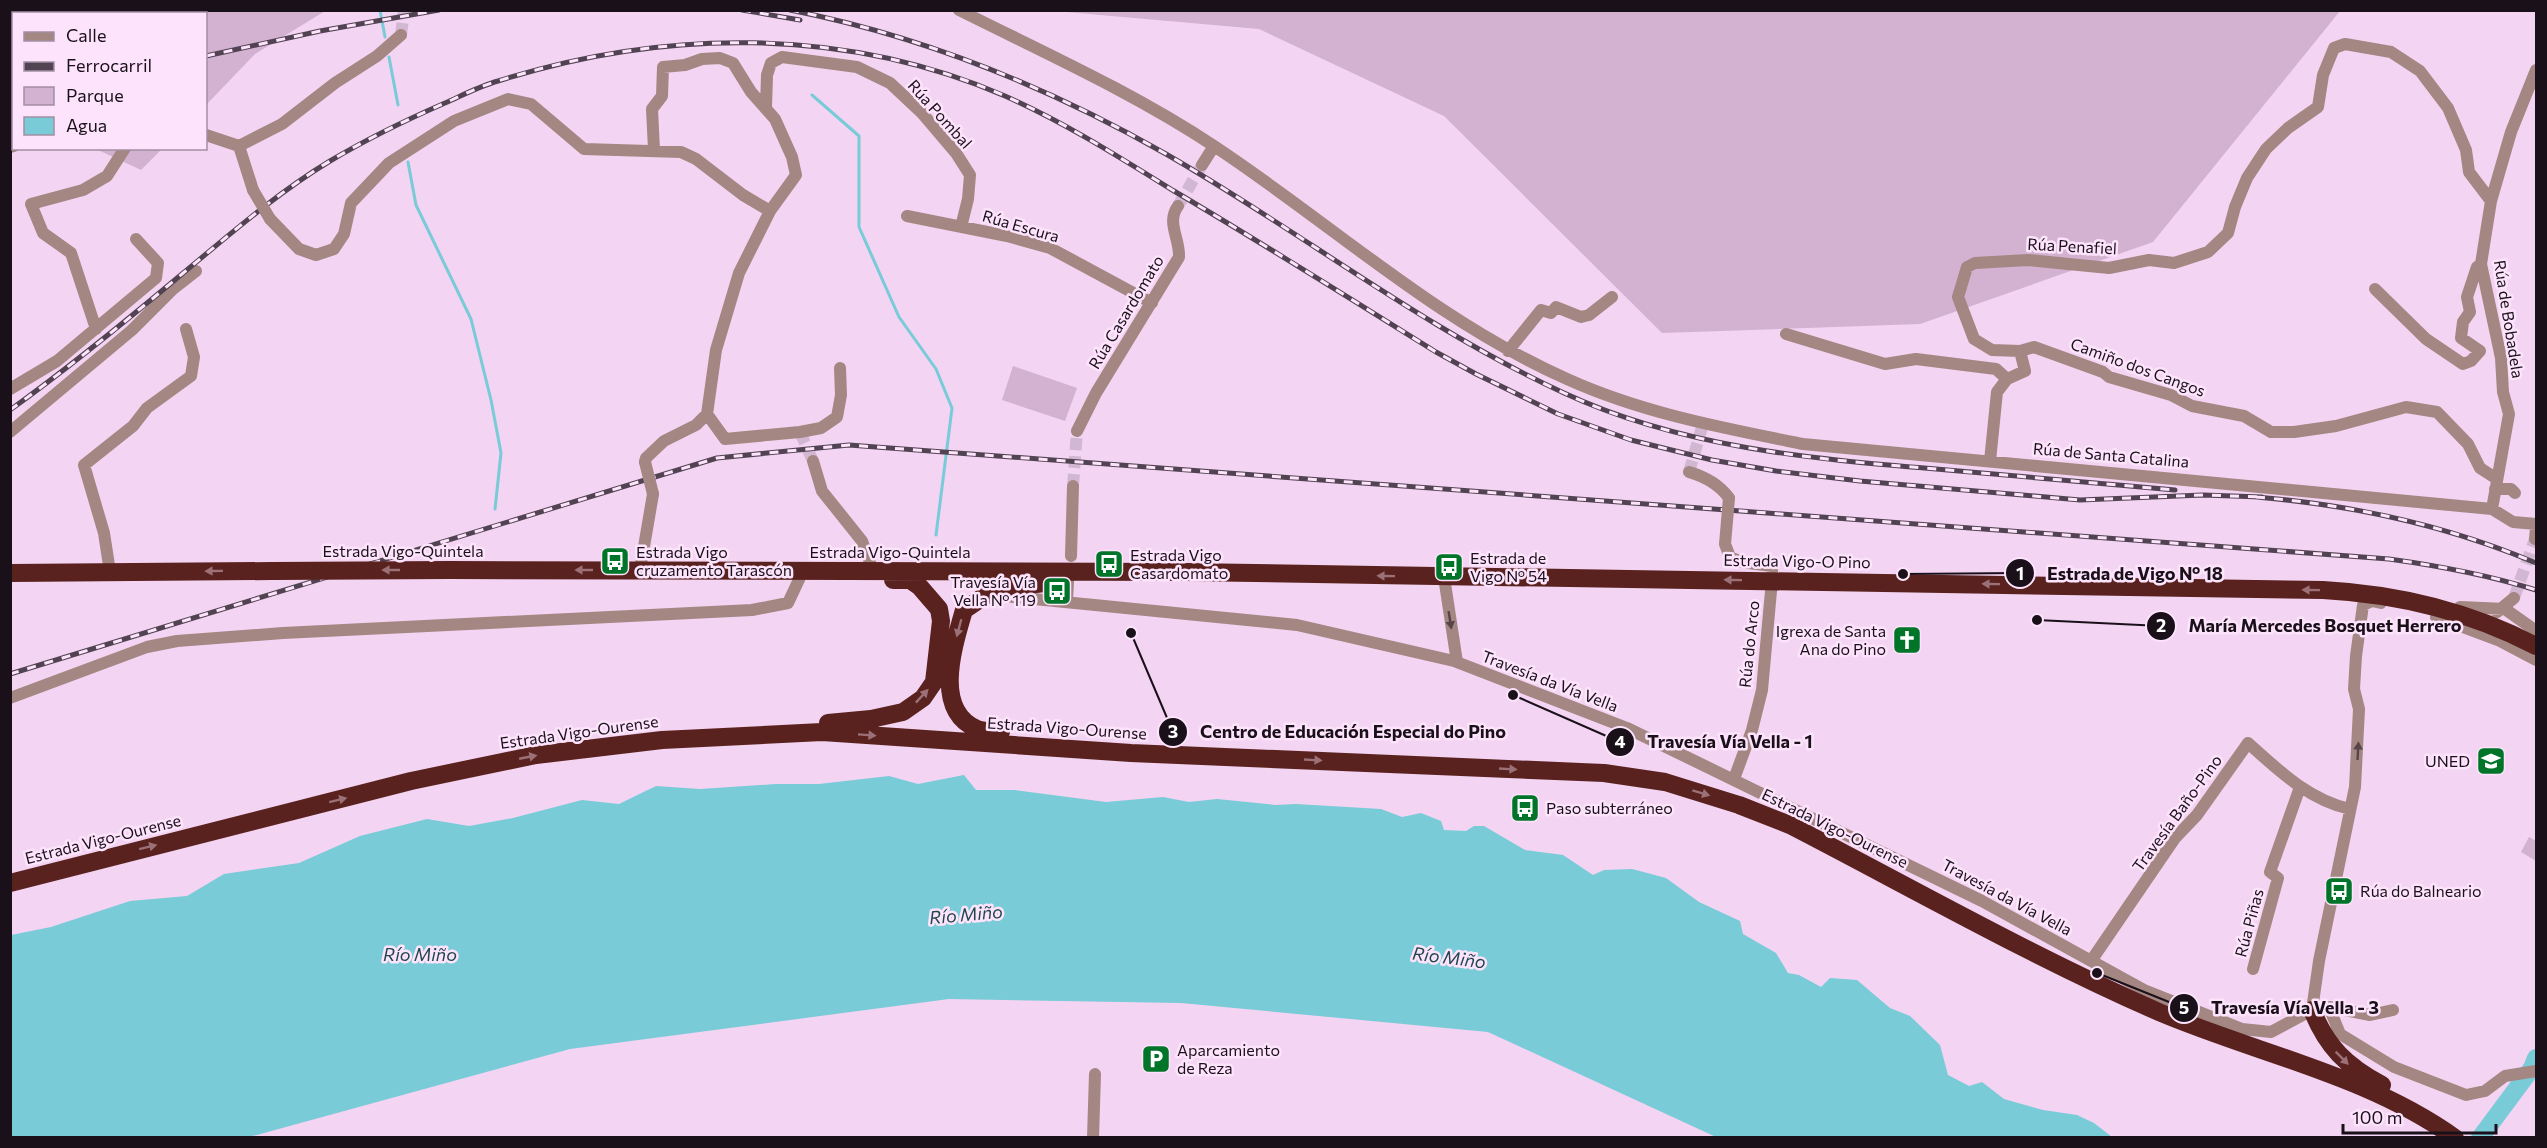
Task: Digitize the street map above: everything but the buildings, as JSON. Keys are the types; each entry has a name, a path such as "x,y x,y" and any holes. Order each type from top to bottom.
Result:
{"highway":[{"name":"Estrada Vigo-Quintela","path":"10,576 110,572 640,570 1186,572 1444,577"},
{"path":"662,740 740,729 871,719 903,712 923,698 933,682 937,666 941,621 939,609 932,598 910,580 825,579 803,571"},
{"path":"10,576 154,572"},
{"path":"1186,572 995,589 964,610 957,634 949,684 953,707 965,721 979,730 1279,759"},
{"name":"Estrada Vigo-O Pino","path":"1444,577 1772,580 2411,601 2497,623 2536,646"},
{"path":"2411,601 2435,601 2460,607 2536,637"},
{"name":"Estrada Vigo-Ourense","path":"10,883 411,782 536,755 662,740 822,732 1131,753 1604,773 1665,782 1739,805 1790,825 2026,947 2159,1012 2382,1095 2439,1122 2455,1137"},
{"path":"10,876 117,855"},
{"path":"2320,1009 2321,1035 2350,1066 2463,1137"}],"street":[{"name":"Rúa de Santa Catalina","path":"959,10 1101,81 1214,146 1400,281 1484,338 1566,379 1617,400 1703,424 1803,444 2492,509 2513,522 2536,530"},
{"path":"207,135 238,146 282,124 334,83 377,56 401,35"},
{"name":"Rúa Penafiel","path":"1958,289 1967,267 1975,263 2028,260 2109,268 2149,260 2174,263 2208,252 2228,233 2235,207 2247,178 2266,149 2288,128 2318,107 2323,75 2334,48 2345,44 2391,52 2420,71 2448,108 2466,150 2469,172 2492,201"},
{"name":"Rúa Pombal","path":"765,107 767,75 771,63 782,57 857,67 890,83 922,113 956,153 969,175 968,199 961,227"},
{"path":"640,570 653,494 646,458 664,441 696,425 707,414 716,350 739,273 770,211 796,175 792,157 775,119 751,92 733,63 720,58 702,59 686,65 663,67 662,96 652,109 654,150"},
{"name":"Rúa de Bobadela","path":"2492,509 2509,414 2503,392 2501,358 2481,264 2492,201 2511,132 2536,70"},
{"path":"238,146 253,190 270,219 299,249 316,255 334,249 344,234 351,203 389,163 454,121 508,99 531,104 584,149 681,152 696,159 743,195 770,211"},
{"path":"1202,165 1214,146"},
{"path":"96,329 70,253 43,233 31,204 83,190 107,176 124,150"},
{"name":"Rúa Casardomato","path":"1077,431 1096,393 1179,257 1172,222 1173,212 1178,206"},
{"name":"Rúa Escura","path":"907,216 1050,248 1152,303"},
{"path":"10,389 57,361 156,278 158,263 136,238"},
{"path":"2375,290 2426,339 2463,364 2471,361 2480,351 2461,338 2463,322 2470,312 2467,297 2477,267 2481,264"},
{"path":"10,432 115,345 196,271"},
{"name":"Camiño dos Cangos","path":"1958,289 1958,297 1974,339 1992,350 2020,351 2034,347 2103,372 2109,377 2171,395 2192,406 2244,416 2271,432 2294,432 2336,426 2406,407 2437,412 2468,444 2480,468 2496,484"},
{"path":"1509,351 1541,310 1551,313 1556,307 1581,317 1589,315 1612,297"},
{"path":"110,572 104,532 84,465 133,426 147,408 191,376 194,357 186,329"},
{"path":"1786,334 1885,364 1916,359 1996,369 2007,379"},
{"path":"1990,461 1997,392 2007,379 2025,371 2020,351"},
{"path":"707,414 725,439 821,428 837,417 842,396 840,368"},
{"path":"813,461 822,491 862,541 873,571"},
{"path":"1689,472 1704,477 1722,489 1729,498 1725,544 1730,557 1741,562 1772,566 1772,580"},
{"path":"2496,484 2511,489 2515,493"},
{"path":"1071,556 1073,486"},
{"path":"1047,572 1071,556"},
{"path":"1071,556 1081,563 1107,573"},
{"path":"10,698 147,647 189,640 284,633 752,610 788,603 803,571"},
{"path":"1444,577 1457,662"},
{"name":"Rúa do Arco","path":"1734,779 1752,730 1762,690 1772,580"},
{"path":"1067,601 1068,581"},
{"name":"Travesía da Vía Vella","path":"987,594 1297,625 1457,662 1627,728 1734,779 1982,901 2144,990 2242,1029 2271,1032 2320,1009"},
{"path":"2532,1071 2505,1076 2485,1091 2466,1095 2394,1067 2340,1034 2320,1009 2319,961 2350,809 2358,750 2359,709 2354,689 2360,599 2424,613 2497,623 2515,615 2536,631"},
{"path":"2497,623 2536,660"},
{"name":"Travesía Baño-Pino","path":"2091,961 2175,838 2197,815 2248,743 2300,787"},
{"path":"2300,787 2333,805 2350,809"},
{"name":"Rúa Piñas","path":"2253,969 2278,878 2270,872 2300,787"},
{"path":"2320,1009 2370,1015 2393,1010"},
{"path":"1093,1137 1095,1074"}],"green space":[{"path":"11,10 325,10 255,54 207,104 207,12 12,12 11,132"},
{"path":"1055,11 2340,11 2153,242 1920,324 1662,333 1444,116 1259,29"},
{"path":"98,150 161,150 141,170"},
{"path":"1013,366 1077,388 1065,421 1002,400"},
{"path":"2529,837 2536,841 2536,861 2521,852"}],"water":[{"name":"Río Miño","path":"964,775 976,790 1015,790 1106,802 1163,797 1189,802 1217,799 1276,805 1381,809 1402,817 1421,813 1441,821 1444,830 1466,831 1474,826 1484,826 1525,850 1563,855 1593,875 1604,870 1632,869 1666,878 1699,902 1740,921 1743,934 1776,953 1788,973 1799,975 1821,987 1830,978 1857,980 1890,1008 1910,1016 1940,1045 1948,1075 1969,1086 1982,1082 2004,1099 2043,1110 2077,1115 2094,1123 2112,1137 1716,1137 1488,1032 1181,1003 949,999 570,1049 249,1137 11,1137 11,935 51,927 130,901 187,896 224,874 299,863 360,836 427,819 469,826 513,818 582,800 619,804 656,786 700,789 776,784 819,784 889,776 918,784"}],"waterway":[{"path":"380,10 385,37"},
{"path":"389,57 398,105"},
{"path":"812,95 859,136 859,227 899,317 936,369 952,408 936,535"},
{"path":"408,162 416,205 471,319 491,400 501,453 495,509"},
{"path":"2480,1138 2532,1068 2536,1058"}],"tunnel":[{"path":"401,35 404,10"},
{"path":"1178,206 1202,165"},
{"path":"1689,472 1703,424"},
{"path":"1073,486 1077,431"},
{"path":"800,432 813,461"},
{"path":"2514,598 2535,539"}],"railway":[{"path":"207,56 320,31 439,10"},
{"path":"742,10 800,20"},
{"path":"790,10 840,21 936,49 1076,107 1166,154 1216,184 1461,339 1564,393 1608,411 1699,438 1794,455 2175,490"},
{"path":"10,410 98,344 272,201 310,173 387,130 485,85 560,64 624,52 688,44 753,43 817,47 881,57 944,73 1005,96 1091,140 1436,352 1476,374 1558,414 1631,440 1712,460 1776,471 1860,481 2080,500 2203,495 2262,497"},
{"path":"10,674 717,458 849,445 2389,559 2464,572 2536,590"},
{"path":"2256,497 2328,505 2399,519 2468,538 2536,563"}],"place":[{"name":"Estrada Vigo cruzamento Tarascón","path":"615,561"},
{"name":"Estrada Vigo Casardomato","path":"1109,564"},
{"name":"Estrada de Vigo Nº 54","path":"1449,567"},
{"name":"Estrada de Vigo Nº 18","path":"1903,574"},
{"name":"Travesía Vía Vella Nº 119","path":"1057,591"},
{"name":"María Mercedes Bosquet Herrero","path":"2037,620"},
{"name":"Centro de Educación Especial do Pino","path":"1131,633"},
{"name":"Igrexa de Santa Ana do Pino","path":"1907,640"},
{"name":"Travesía Vía Vella - 1","path":"1513,695"},
{"name":"UNED","path":"2491,761"},
{"name":"Paso subterráneo","path":"1525,808"},
{"name":"Rúa do Balneario","path":"2339,891"},
{"name":"Travesía Vía Vella - 3","path":"2097,973"},
{"name":"Aparcamiento de Reza","path":"1156,1059"}]}
